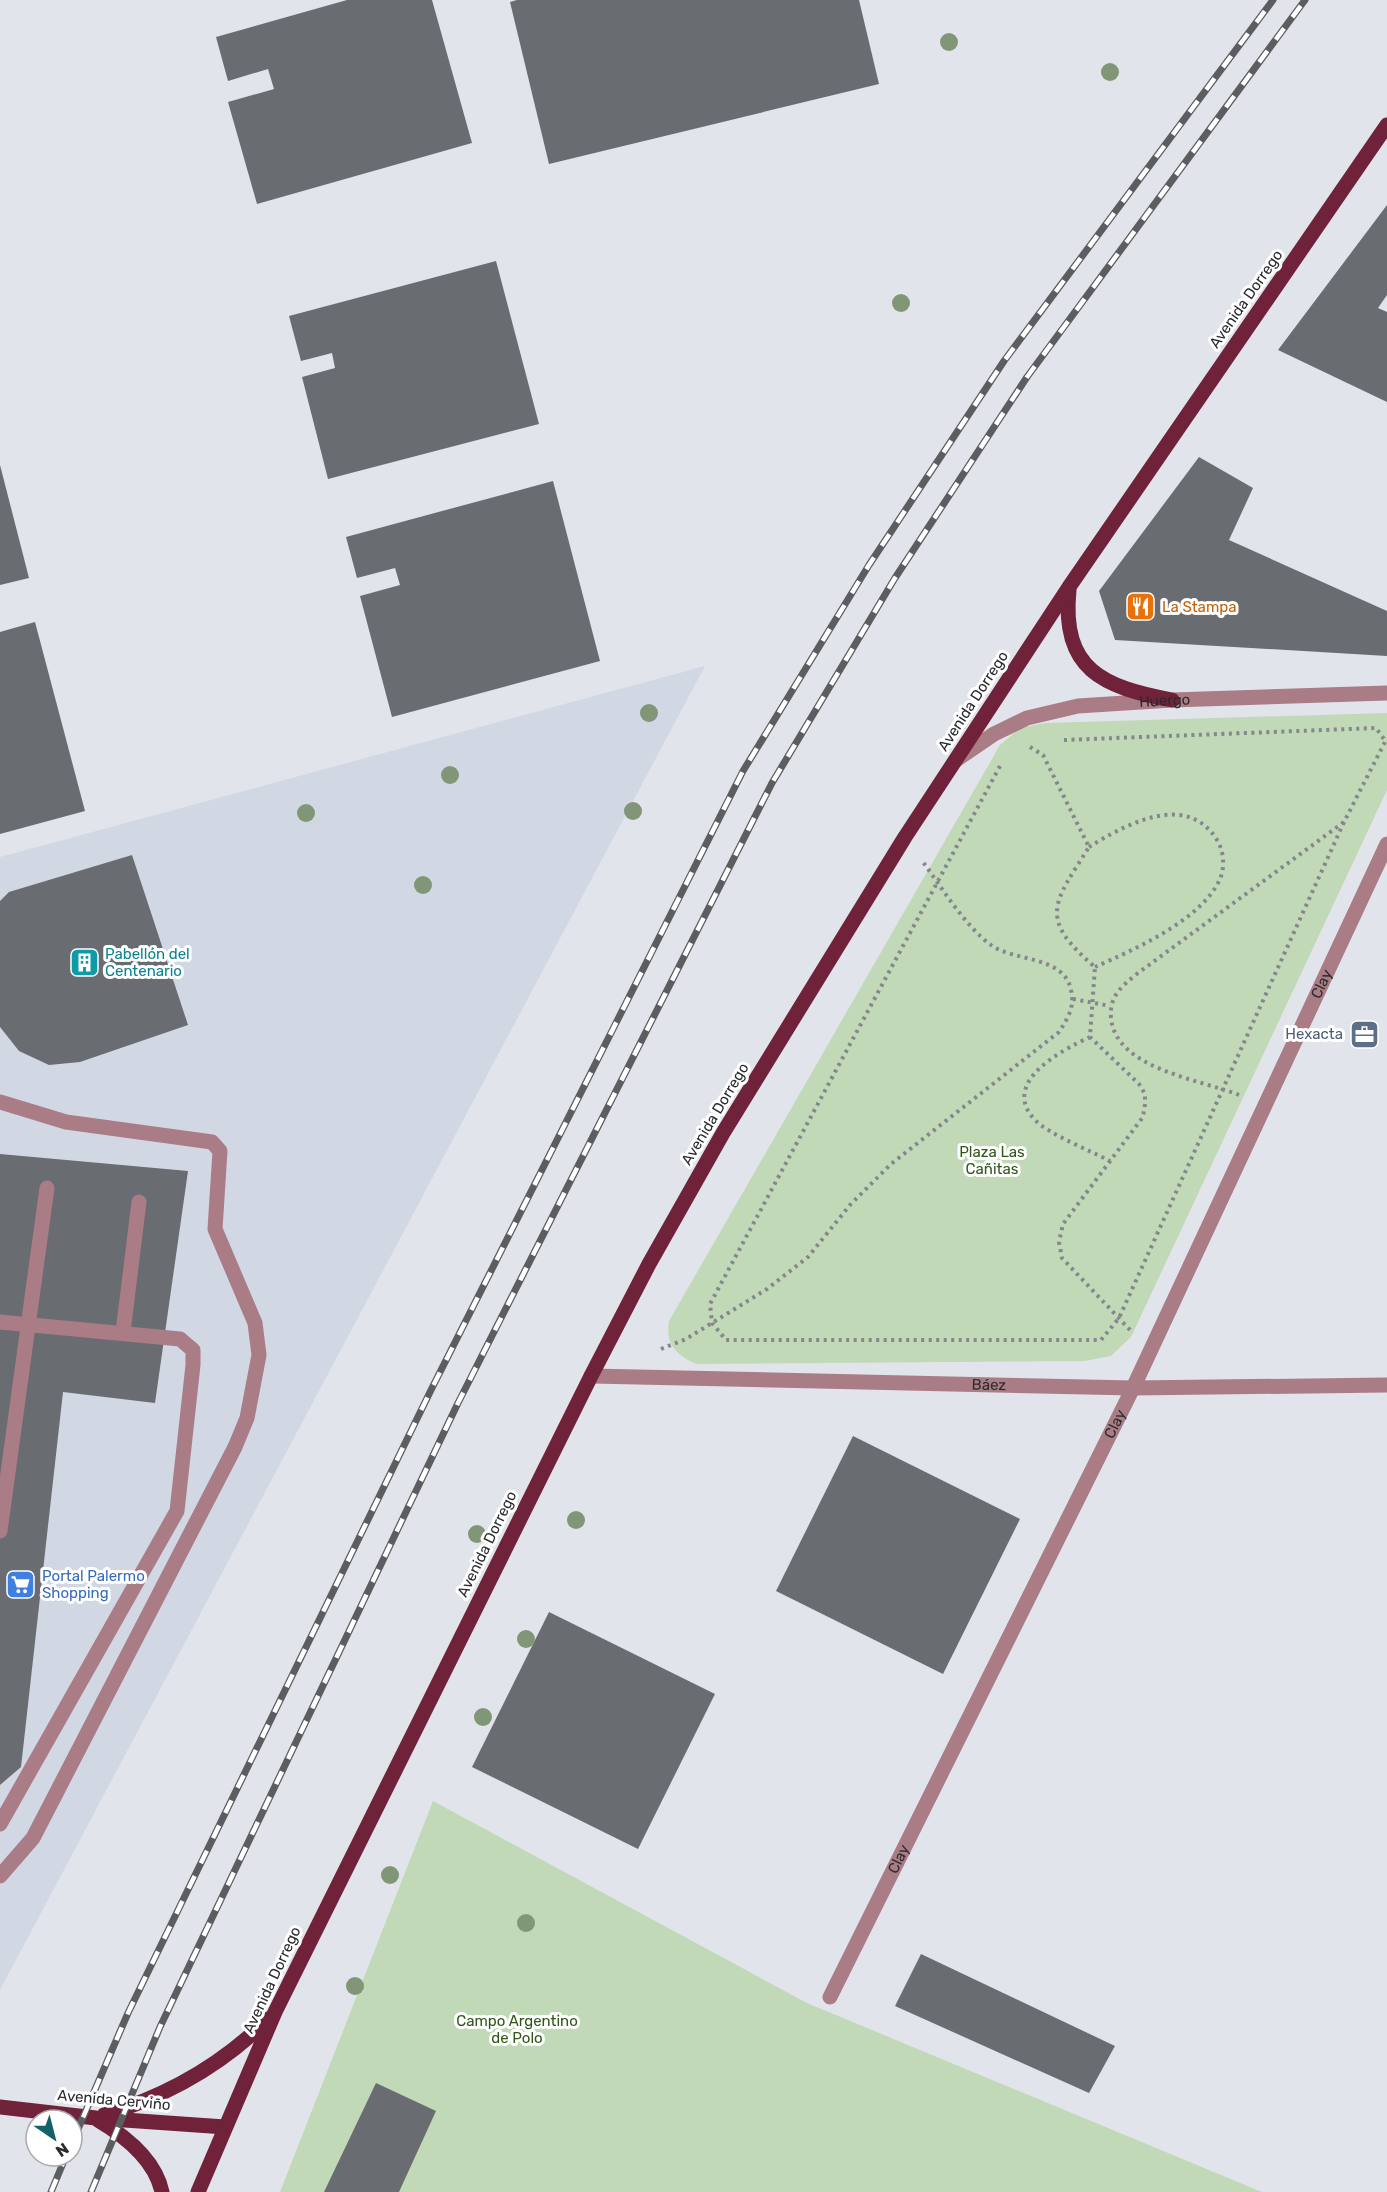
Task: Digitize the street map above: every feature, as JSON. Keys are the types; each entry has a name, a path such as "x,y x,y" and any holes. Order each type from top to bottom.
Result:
{"main road":[{"name":"Avenida Dorrego","path":"198,2192 275,2012 591,1376 649,1263 723,1133 905,837 1069,587 1387,125"},
{"path":"1069,587 1066,617 1073,645 1090,670 1113,685 1172,700"},
{"path":"96,2118 141,2104 184,2084 223,2059 275,2012"},
{"name":"Avenida Cerviño","path":"0,2107 96,2118 225,2127"},
{"path":"96,2118 123,2135 145,2159 162,2192"}],"street":[{"name":"Huergo","path":"956,760 994,734 1027,718 1077,706 1172,700 1387,693"},
{"name":"Clay","path":"830,1997 1133,1388 1263,1105 1387,844"},
{"path":"0,1102 66,1122 212,1142 220,1151 215,1229 255,1323 259,1355 247,1418 235,1447 33,1838 0,1876"},
{"path":"0,1532 47,1188"},
{"path":"131,1333 139,1202"},
{"path":"0,1322 180,1339 193,1350 177,1511 0,1824"},
{"name":"Báez","path":"591,1376 1133,1388 1387,1385"}],"path":[{"path":"1002,762 936,880 710,1304 712,1323 726,1340 1101,1340 1119,1318 1344,822 1386,739 1376,728 1060,740"},
{"path":"1036,742 1024,743 1043,755 1089,847"},
{"path":"1090,1037 1095,967 1067,940 1057,925 1056,909 1059,894 1089,847 1115,831 1167,813 1184,814 1199,819 1212,831 1221,846 1223,861 1220,879 1208,897 1184,918 1137,948 1095,967"},
{"path":"1263,1105 1223,1088 1140,1061 1124,1048 1112,1030 1110,1006 1119,988 1138,973 1344,822"},
{"path":"654,1351 686,1339 767,1289 808,1257 850,1205 891,1164 1059,1032 1070,1015 1073,999 1070,982 1059,969 1006,954 989,944 936,880 905,837"},
{"path":"1073,999 1110,1006"},
{"path":"1090,1037 1132,1076 1145,1094 1143,1117 1063,1224 1059,1242 1062,1258 1150,1351"},
{"path":"1090,1037 1061,1050 1041,1065 1028,1080 1024,1095 1027,1109 1037,1122 1110,1161"}],"shaded area":[{"path":"705,666 0,1990 0,857"}],"green space":[{"name":"Plaza Las Cañitas","path":"1387,713 1387,790 1131,1337 1111,1356 1085,1361 696,1364 678,1353 669,1336 669,1321 1000,745 1020,728 1045,723"},
{"name":"Campo Argentino de Polo","path":"433,1801 807,2003 1262,2192 280,2192"}],"building":[{"path":"347,0 432,0 472,143 257,204 228,102 274,89 268,69 228,81 216,37"},
{"path":"517,0 859,0 879,84 549,164 510,2"},
{"path":"1387,205 1387,295 1378,308 1387,312 1387,402 1278,350"},
{"path":"496,261 539,424 328,479 302,377 335,368 332,353 301,361 289,316"},
{"path":"1199,457 1253,488 1229,540 1387,611 1387,656 1115,640 1099,591"},
{"path":"0,465 29,578 0,585"},
{"path":"553,481 600,661 392,717 360,596 400,585 395,568 357,578 346,537"},
{"path":"35,622 85,811 0,834 0,632"},
{"name":"Pabellón del Centenario","path":"132,855 188,1025 80,1062 49,1065 19,1051 0,1027 0,901 9,892"},
{"name":"Portal Palermo Shopping","path":"0,1154 188,1171 155,1403 63,1392 21,1767 0,1785"},
{"path":"853,1436 1020,1519 943,1674 776,1591"},
{"path":"549,1612 715,1694 638,1849 472,1767"},
{"path":"921,1954 1115,2046 1089,2093 895,2006"},
{"path":"376,2083 436,2111 399,2192 324,2192"}],"railway":[{"path":"84,2115 128,2013 431,1390 743,771 869,565 1004,361 1273,0"},
{"path":"91,2192 160,2027 458,1403 772,783 895,578 1027,377 1305,0"},
{"path":"51,2192 61,2168"}],"place":[{"name":"La Stampa","path":"1141,607"},
{"name":"Pabellón del Centenario","path":"84,963"},
{"name":"Hexacta","path":"1364,1034"},
{"name":"Portal Palermo Shopping","path":"21,1585"}]}
